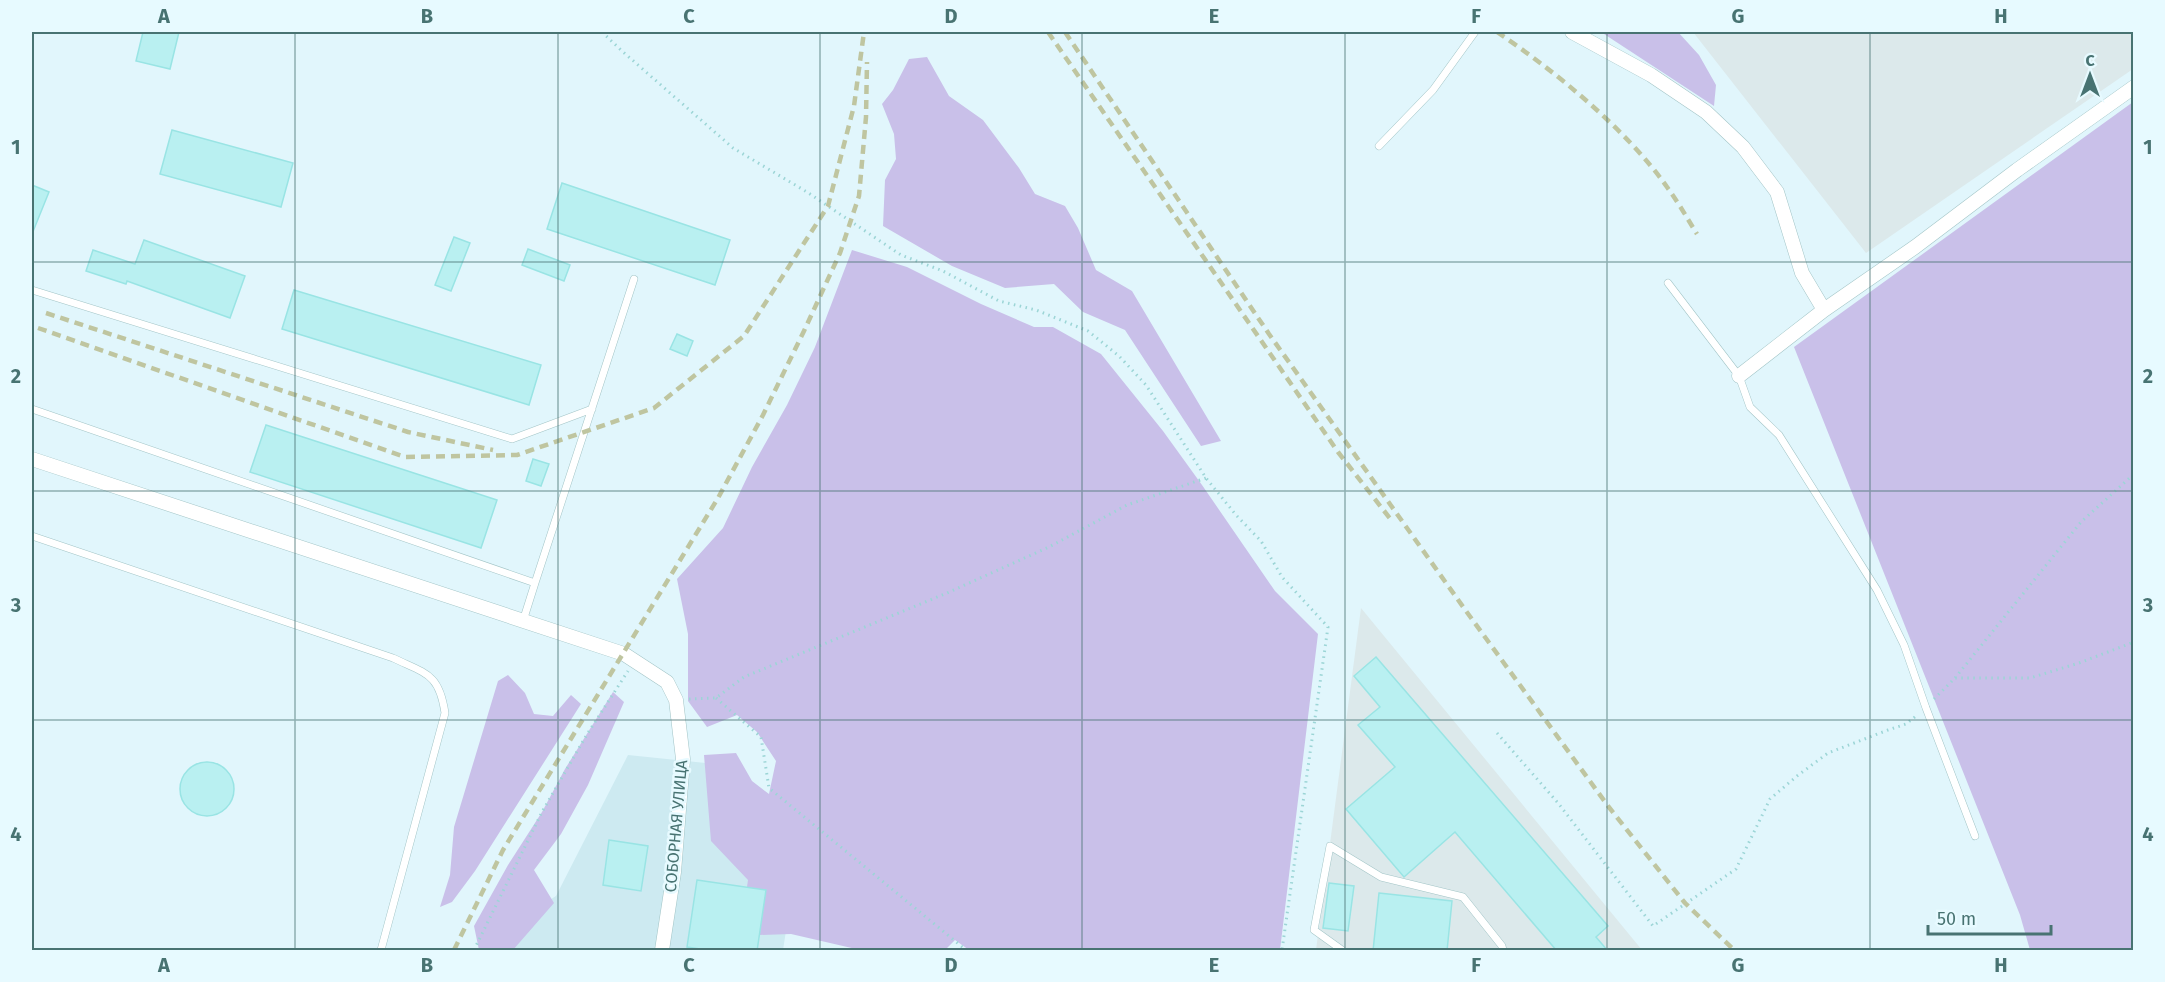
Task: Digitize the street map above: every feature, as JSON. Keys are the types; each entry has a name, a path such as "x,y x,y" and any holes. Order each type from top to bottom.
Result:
{"street":[{"path":"1572,32 1651,75 1706,112 1743,147 1777,192 1802,273 1824,310"},
{"path":"1739,376 1824,310 1915,247 2133,87"},
{"path":"32,459 630,657 667,682 676,700"},
{"name":"СОБОРНАЯ УЛИЦА","path":"662,951 674,872 682,759 676,700"}],"lane":[{"path":"1379,146 1433,90 1475,32"},
{"path":"523,621 634,279"},
{"path":"1668,283 1739,376 1750,407 1779,435 1877,590 1904,645 1975,836"},
{"path":"32,290 512,439 592,408"},
{"path":"32,410 535,583"},
{"path":"32,536 382,654 430,676 442,692 445,713 381,951"},
{"path":"1342,951 1314,930 1330,846 1381,877 1463,897 1502,946 1503,951"}],"path":[{"path":"602,32 733,148 807,192 901,255 943,271 999,301 1036,310 1088,332 1119,356 1146,385 1206,478 1261,541 1282,577 1328,627 1282,951"},
{"path":"1497,734 1558,802 1653,926 1736,869 1770,799 1797,776 1828,753 1906,724 1926,708 1955,678 2081,522 2133,474"},
{"path":"676,700 716,698 744,678 947,593 1049,547 1127,505 1206,478"},
{"path":"1955,678 2030,678 2079,663 2133,642"},
{"path":"474,951 542,812 630,657"},
{"path":"716,698 761,737 769,788 966,951"}],"shaded area":[{"path":"1601,32 1678,32 1699,55 1716,85 1714,106"},
{"path":"1693,32 2133,32 2133,69 1866,253"},
{"path":"927,57 949,96 983,120 1019,168 1035,194 1065,206 1078,228 1096,270 1132,291 1221,441 1201,446 1125,330 1083,312 1054,284 1005,288 952,266 883,226 885,180 896,159 894,134 882,104 893,90 909,59"},
{"path":"2133,102 2133,950 2030,950 2020,915 1794,347"},
{"path":"852,250 907,267 981,304 1034,327 1053,327 1101,354 1163,431 1275,591 1318,634 1280,950 969,950 955,940 945,950 856,949 791,934 759,935 743,914 748,880 711,841 704,755 736,753 752,781 769,794 776,761 757,732 737,715 707,727 688,701 688,634 677,579 723,528 815,347"},
{"path":"1361,608 1642,950 1316,950"},
{"path":"508,675 525,693 534,714 553,716 571,695 581,704 475,871 452,902 440,907 450,875 454,827 498,681"},
{"path":"613,692 624,702 588,785 561,834 534,870 554,903 513,950 479,950 474,926 565,769"},
{"path":"628,755 725,765 793,886 783,950 485,950 489,938 556,896"}],"building":[{"path":"143,32 179,32 170,69 136,61"},
{"path":"172,130 293,163 281,207 160,174"},
{"path":"562,183 730,240 715,285 547,229"},
{"path":"32,185 49,192 32,234"},
{"path":"454,237 470,243 451,291 435,285"},
{"path":"144,240 245,276 230,318 127,281 126,284 86,271 93,250 135,264"},
{"path":"528,249 570,265 564,281 522,265"},
{"path":"294,290 541,365 529,405 282,329"},
{"path":"677,334 693,341 687,356 670,349"},
{"path":"266,425 497,500 481,548 250,472"},
{"path":"533,459 549,464 541,486 526,481"},
{"path":"1376,657 1608,926 1596,937 1608,951 1557,951 1455,832 1404,877 1346,809 1395,767 1358,725 1380,707 1354,676"},
{"path":"207,762 217,764 226,770 232,779 234,789 232,799 226,808 217,814 207,816 197,814 188,808 182,799 180,789 182,779 188,770 197,764"},
{"path":"609,840 648,846 641,891 603,885"},
{"path":"697,880 766,890 757,951 713,951 687,947"},
{"path":"1329,883 1354,886 1348,931 1323,928"},
{"path":"1379,893 1452,901 1447,951 1373,951"}],"railway":[{"path":"38,328 405,457 517,455 654,408 744,336 828,206 854,106 864,32"},
{"path":"1048,32 1338,452 1392,521"},
{"path":"1065,32 1269,334 1608,806 1685,903 1734,950"},
{"path":"1497,32 1566,83 1632,144 1671,193 1697,234"},
{"path":"454,950 503,850 718,498 763,415 804,331 840,253 859,196 866,117 867,62"},
{"path":"46,313 408,432 493,450"}]}
